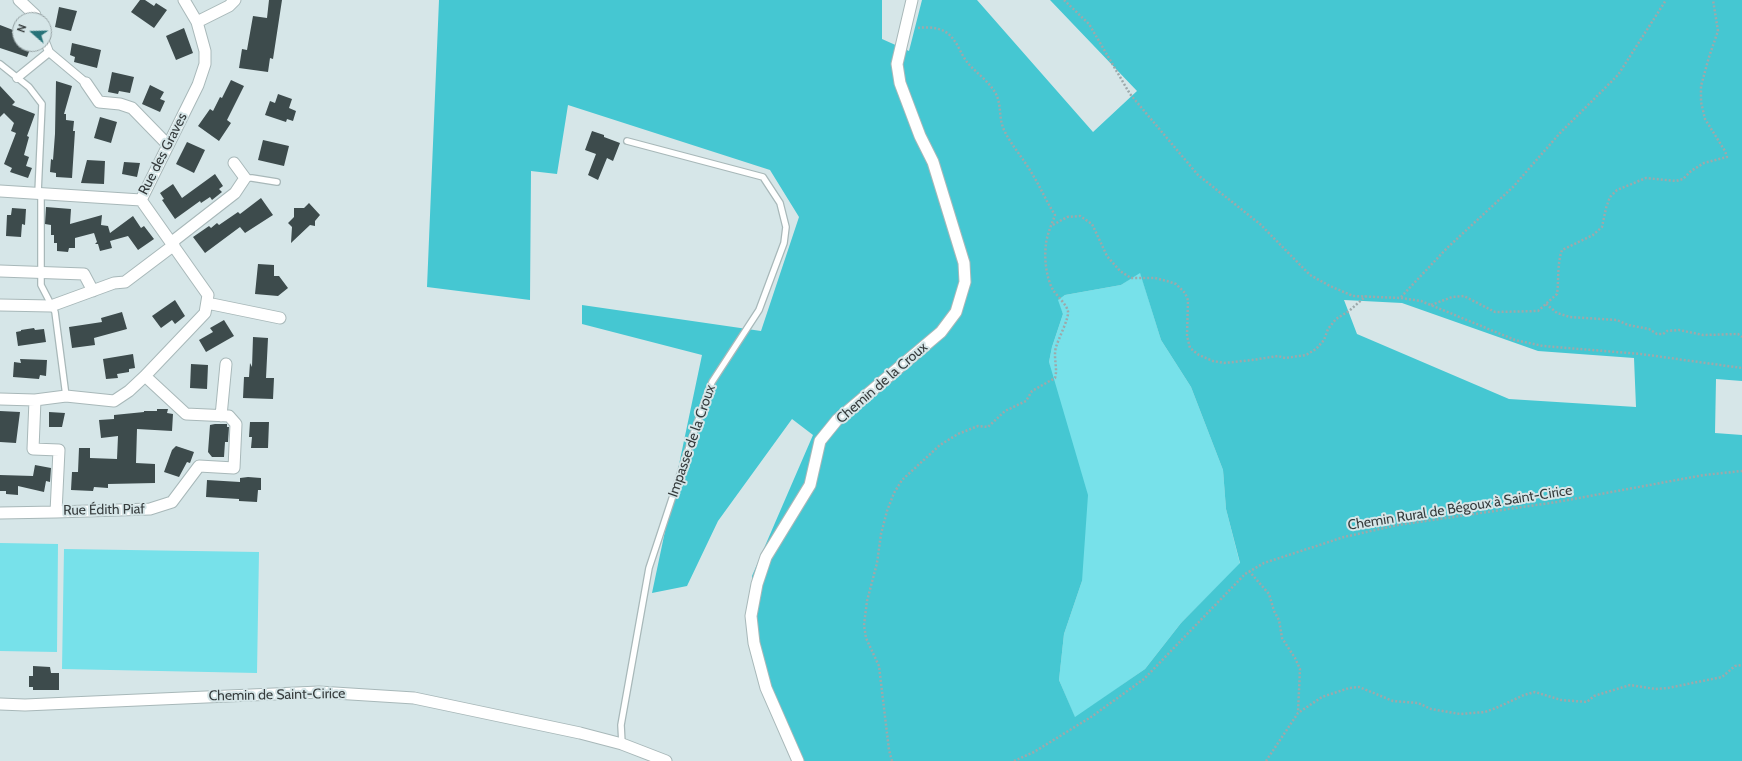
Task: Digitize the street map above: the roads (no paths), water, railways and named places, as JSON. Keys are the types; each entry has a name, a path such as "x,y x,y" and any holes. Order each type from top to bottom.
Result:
{"street":[{"path":"19,0 31,12"},
{"name":"Rue des Graves","path":"0,191 141,200 198,85 205,64 205,51 197,22 184,0"},
{"path":"197,22 229,6 234,0"},
{"name":"Chemin de la Croux","path":"798,761 766,688 754,643 751,616 757,584 766,557 810,485 820,441 837,420 941,332 956,312 965,282 964,263 932,162 920,136 900,83 897,64 912,0"},
{"path":"17,78 49,52 86,83 99,102 120,104 132,108 168,145"},
{"path":"0,305 51,306 114,283 125,282 235,193 245,178 234,163"},
{"path":"0,399 35,400 66,396 114,401 129,391 145,376 205,313 208,295 141,200"},
{"path":"0,271 84,274 93,291"},
{"path":"207,303 280,318"},
{"path":"221,416 226,364"},
{"name":"Rue Édith Piaf","path":"35,400 33,449 59,450 56,512 150,509 172,502 199,466 234,468 236,424 229,416 186,414 145,376"},
{"path":"0,513 56,512"},
{"name":"Chemin de Saint-Cirice","path":"0,704 32,704 319,692 414,698 580,733 622,744 666,761"}],"lane":[{"path":"0,64 29,87 42,104 39,194 41,285 55,312 66,396"},
{"name":"Impasse de la Croux","path":"622,744 621,725 649,568 712,382 759,310 784,243 786,227 780,203 763,177 627,141"},
{"path":"245,178 277,182"}]}
